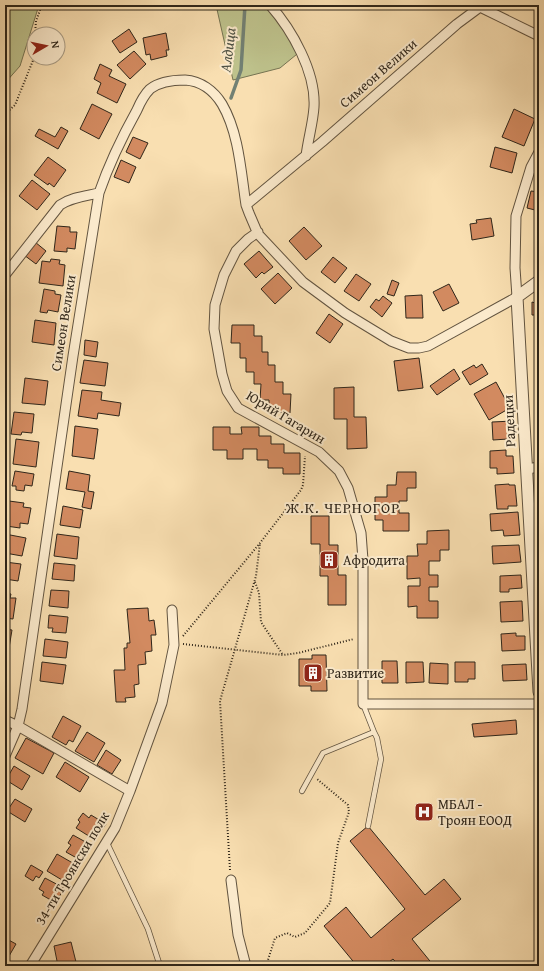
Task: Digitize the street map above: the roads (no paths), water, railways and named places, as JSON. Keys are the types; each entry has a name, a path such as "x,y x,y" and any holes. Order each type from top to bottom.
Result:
{"street":[{"path":"270,5 280,17 292,36 309,73 313,88 314,106 306,156"},
{"name":"Симеон Велики","path":"246,205 306,156 457,24 480,7 539,36"},
{"name":"Симеон Велики","path":"5,756 18,726 23,701 73,356 99,193 106,172 130,122 150,90 176,80 190,80 204,85 215,94 228,117 237,150 246,205 258,232 303,282 346,313 391,342 409,348 428,346 517,297 539,281"},
{"name":"Радецки","path":"539,152 531,167 516,216 515,268 527,469 536,586 539,692"},
{"path":"5,275 60,205 67,200 99,193"},
{"name":"Юрий Гагарин","path":"258,232 248,239 236,251 224,275 215,305 214,329 222,374 227,391 238,408 319,452 339,471 348,488 361,534 363,560 363,704"},
{"path":"527,469 539,468"},
{"name":"34-ти Троянски полк","path":"30,966 115,828 130,791 162,703 176,644 172,610"},
{"path":"363,704 539,704"},
{"path":"5,720 18,726 130,791"},
{"path":"231,880 238,935 246,966"}],"lane":[{"path":"363,704 377,738 381,759 368,826"},
{"path":"302,791 323,753 374,732"},
{"path":"106,842 148,929 160,966"}],"waterway":[{"name":"Алдица","path":"231,98 241,70 245,5"}],"place":[{"name":"Афродита","path":"329,560"},
{"name":"Развитие","path":"313,673"},
{"name":"МБАЛ - Троян ЕООД","path":"424,812"}],"district":[{"name":"Ж.К. ЧЕРНОГОР","path":"343,508"}]}
